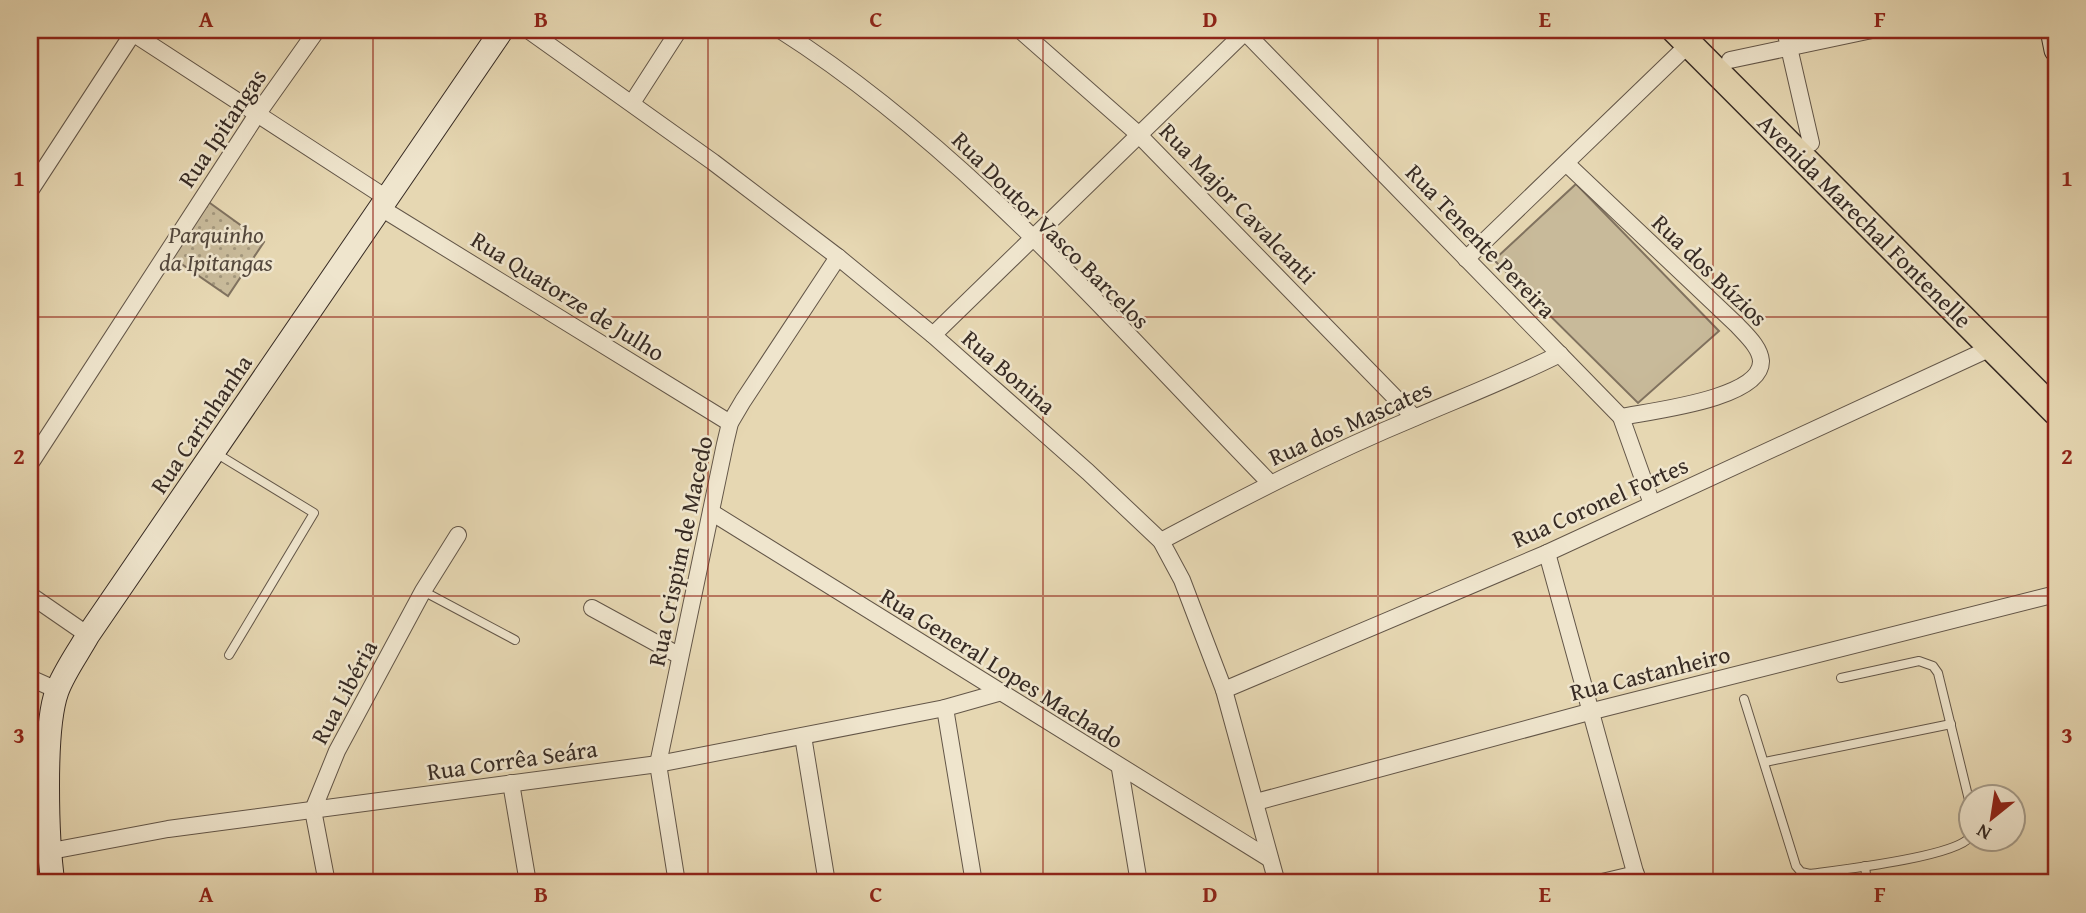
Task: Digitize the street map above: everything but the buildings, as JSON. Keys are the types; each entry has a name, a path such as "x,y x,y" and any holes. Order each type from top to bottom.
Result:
{"main road":[{"name":"Avenida Marechal Fontenelle","path":"1688,34 1730,60 2056,387"},
{"name":"Avenida Marechal Fontenelle","path":"1688,34 2056,412"}],"street":[{"name":"Rua Ipitangas","path":"30,464 257,114 317,30"},
{"name":"Rua Carinhanha","path":"53,883 39,853 57,690 88,635 502,30"},
{"name":"Rua Bonina","path":"528,30 632,103 838,257 933,335 1088,472 1161,541 1182,580 1224,690 1277,883"},
{"path":"632,103 679,30"},
{"name":"Rua Doutor Vasco Barcelos","path":"780,30 912,127 995,201 1270,484"},
{"name":"Rua Major Cavalcanti","path":"1020,30 1137,133 1414,417"},
{"path":"933,335 1030,237 1245,30"},
{"name":"Rua Tenente Pereira","path":"1245,30 1621,417 1652,504"},
{"path":"1785,30 1811,143"},
{"path":"1730,60 1872,30"},
{"name":"Rua Quatorze de Julho","path":"132,31 385,203 730,423"},
{"path":"30,191 132,31"},
{"path":"1466,258 1567,164 1688,34"},
{"name":"Rua dos Búzios","path":"1567,164 1737,325 1754,344 1761,361 1755,376 1731,392 1706,401 1621,417"},
{"name":"Rua Crispim de Macedo","path":"677,883 658,764 730,423 838,257"},
{"name":"Rua Coronel Fortes","path":"1224,690 1547,553 1991,348"},
{"name":"Rua dos Mascates","path":"1161,541 1270,484 1414,417 1502,383 1560,354"},
{"name":"Rua General Lopes Machado","path":"711,512 1120,769 1270,859"},
{"name":"Rua Libéria","path":"313,810 337,751 423,591 458,535"},
{"path":"1547,553 1637,878 1598,883"},
{"name":"Rua Castanheiro","path":"1256,802 1589,712 2056,594"},
{"path":"30,595 88,635"},
{"path":"592,608 680,656"},
{"path":"30,678 57,690"},
{"name":"Rua Corrêa Seára","path":"39,853 168,828 658,764 945,708 998,693"},
{"path":"945,708 974,883"},
{"path":"803,736 827,883"},
{"path":"1120,769 1139,883"},
{"path":"511,783 528,883"},
{"path":"313,810 327,883"}],"lane":[{"path":"214,452 314,513 229,655"},
{"path":"423,591 515,640"},
{"path":"1841,678 1919,661 1933,666 1938,673 1965,783"},
{"path":"1744,699 1796,866 1801,872 1810,874 1866,866 1956,848"},
{"path":"1765,762 1951,724"},
{"path":"1866,866 1867,883"}],"green space":[{"path":"1576,184 1719,331 1638,403 1494,260"},
{"name":"Parquinho da Ipitangas","path":"203,198 264,242 228,296 167,254"}]}
